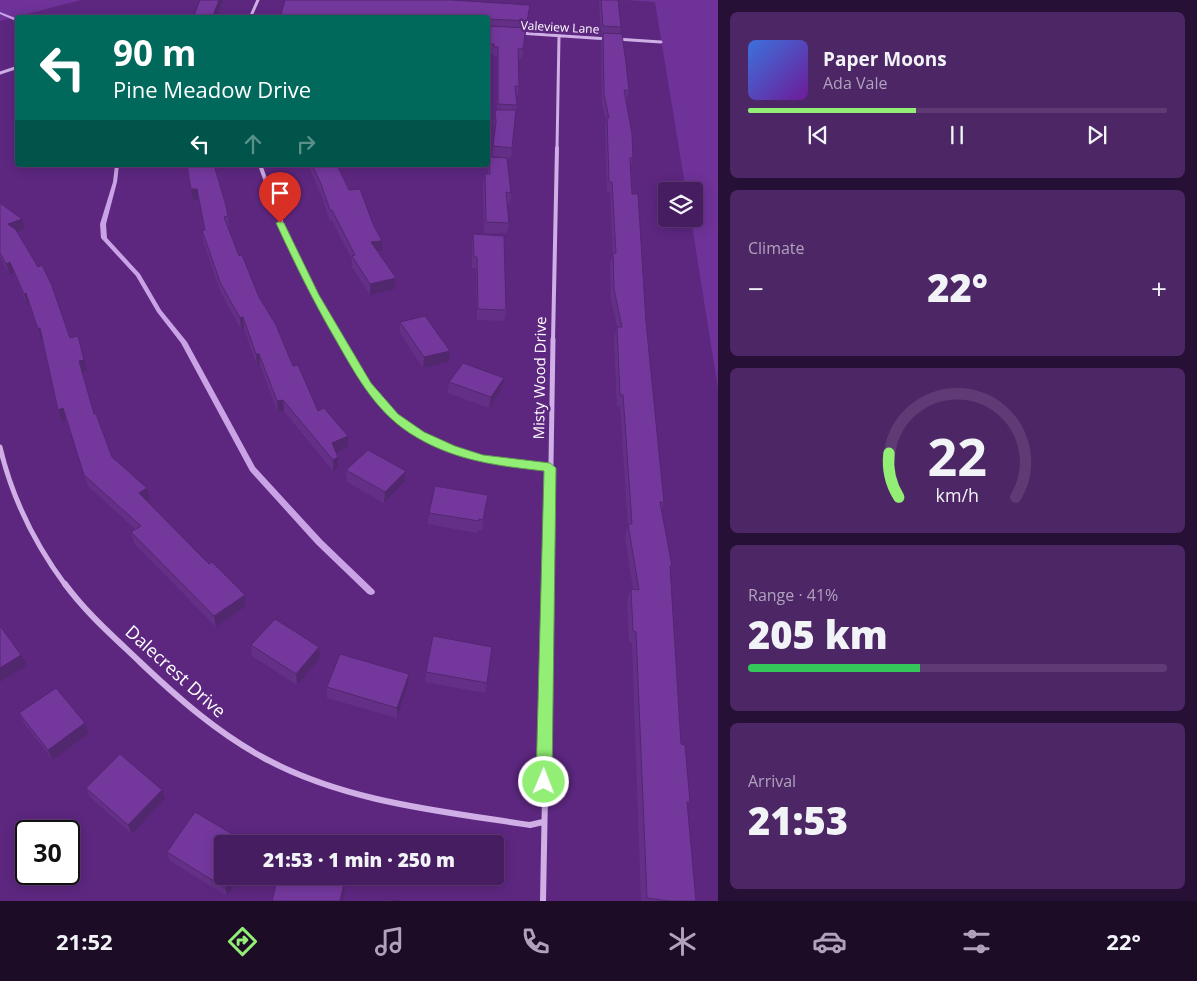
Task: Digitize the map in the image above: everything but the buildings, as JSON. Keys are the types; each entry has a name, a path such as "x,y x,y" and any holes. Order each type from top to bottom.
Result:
{"street":[{"path":"251,15 258,0"},
{"name":"Valeview Lane","path":"514,33 661,42"},
{"name":"Misty Wood Drive","path":"543,901 559,36"},
{"path":"0,74 15,68"},
{"path":"261,167 275,210 295,258 367,386 384,407 420,435 451,449 483,459 550,468"},
{"name":"Dalecrest Drive","path":"0,447 4,466 25,520 46,558 82,605 182,702 221,733 277,765 364,798 530,825 543,822"}],"shaded area":[{"path":"0,0 81,0 23,15 15,15 15,17 0,21"},
{"path":"625,0 718,0 718,389 692,227 703,227 703,182 685,182 655,2"}],"waterway":[{"path":"0,13 15,20"},
{"path":"117,167 115,182 103,224 104,238 138,275 159,311 184,342 252,469 319,542 371,592"}],"route":[{"path":"280,223 314,295 367,386 394,417 420,435 451,449 483,459 550,468 544,782"}]}
